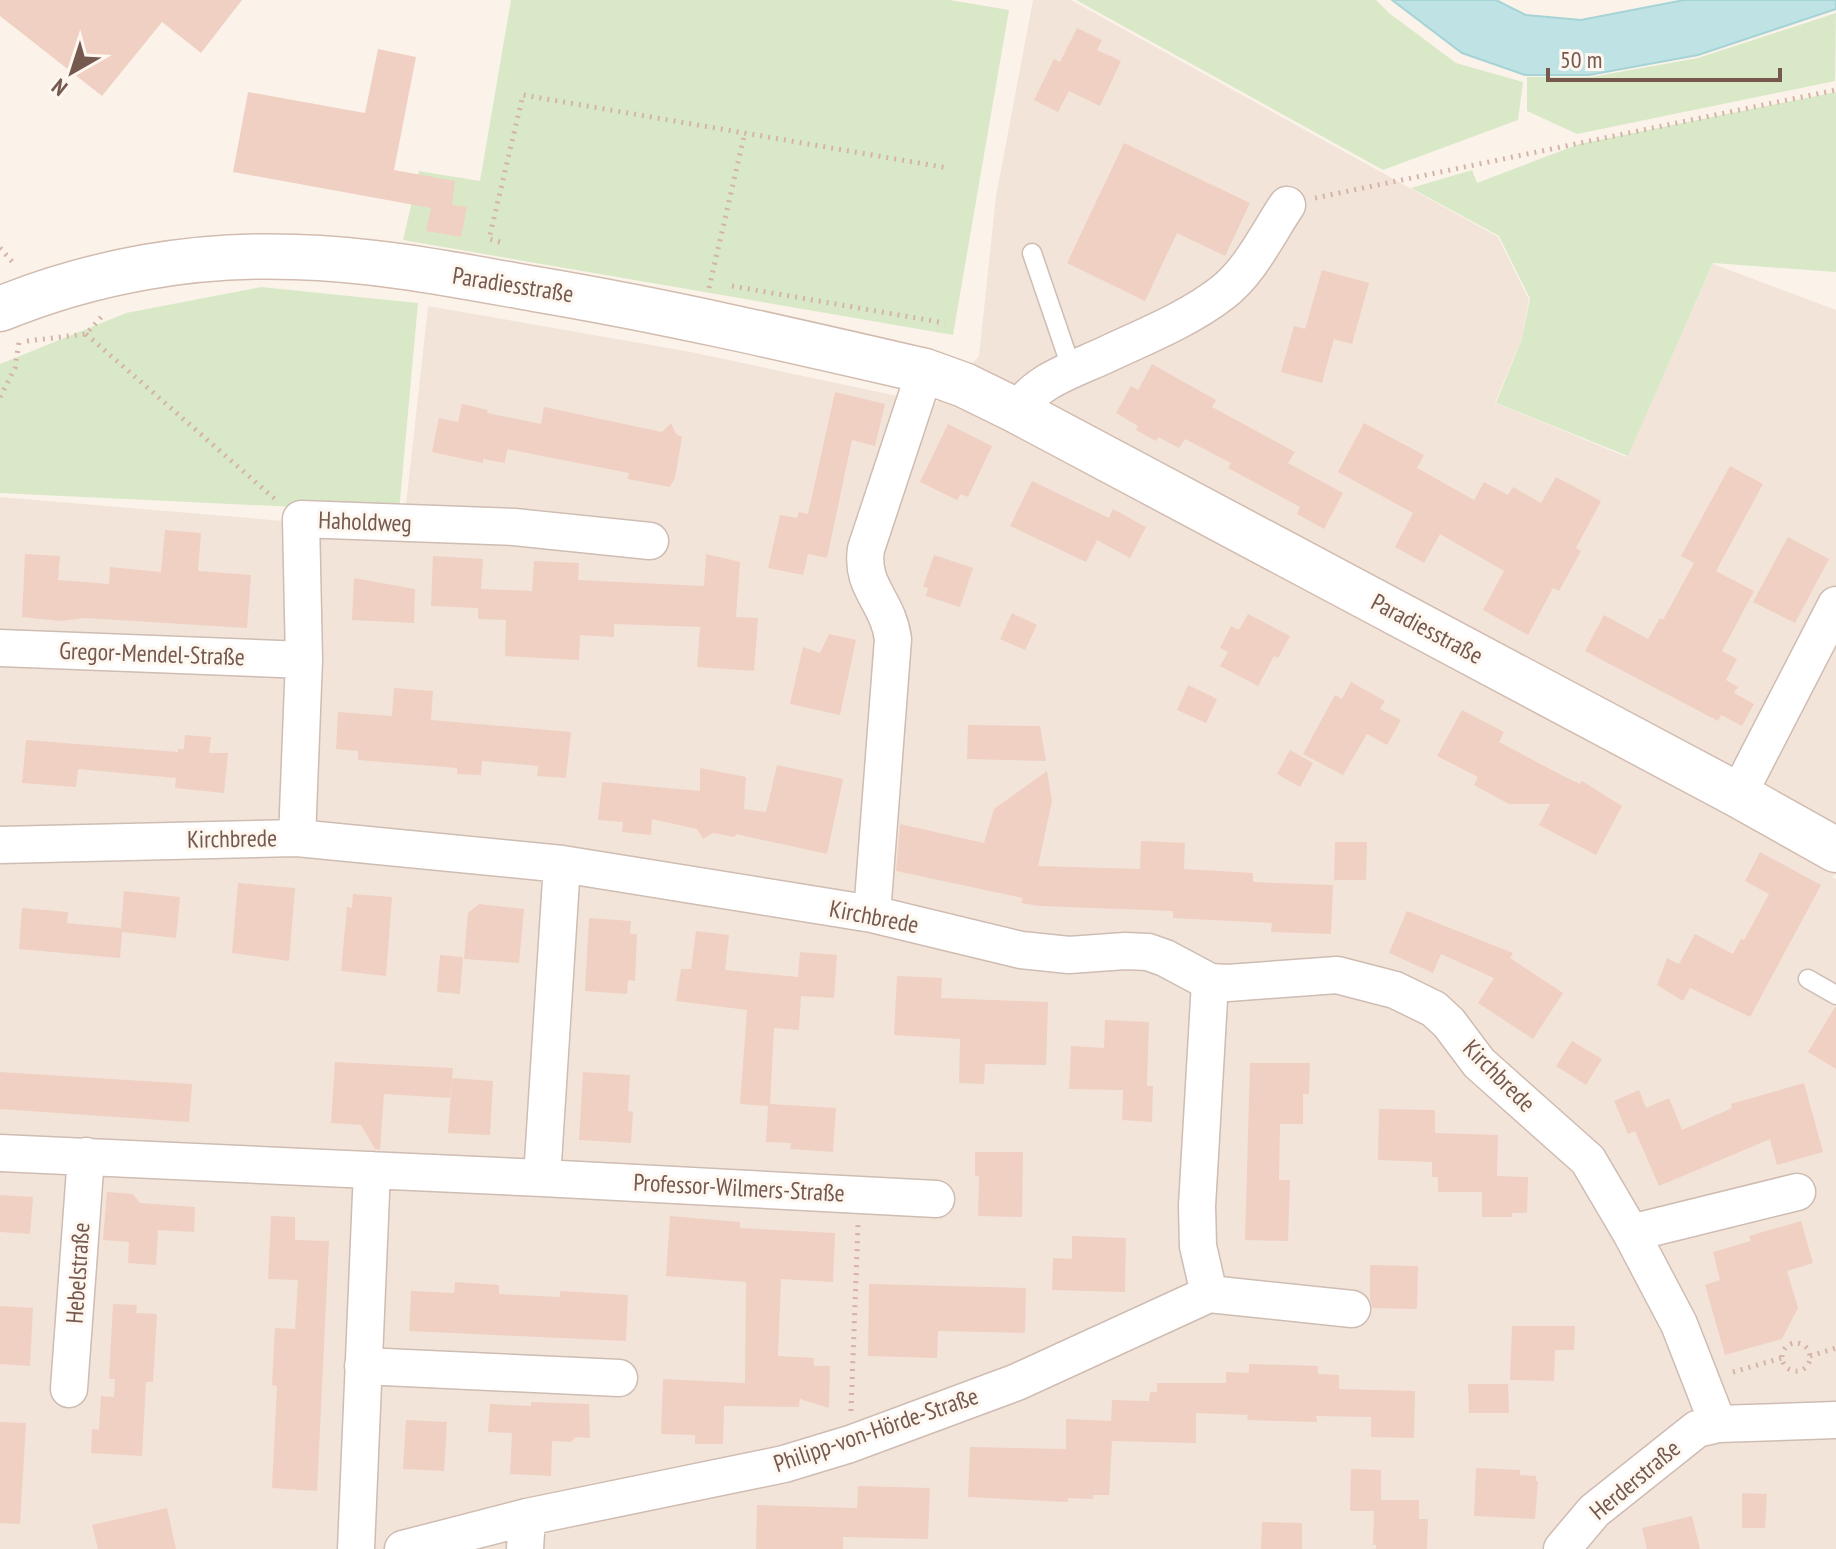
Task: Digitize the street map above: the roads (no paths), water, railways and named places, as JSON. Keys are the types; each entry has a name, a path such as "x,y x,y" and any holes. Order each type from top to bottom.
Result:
{"main road":[{"name":"Paradiesstraße","path":"9,318 94,277 131,269 223,259 296,257 466,277 703,294 964,385 1017,411 1836,850"}],"street":[{"path":"1017,411 1026,397 1046,382 1161,329 1225,291 1241,273 1287,205"},
{"path":"872,914 893,639 891,622 865,575 864,564 925,371"},
{"name":"Haholdweg","path":"297,838 304,660 301,519 514,527 650,541"},
{"path":"1738,795 1836,605"},
{"name":"Gregor-Mendel-Straße","path":"0,648 304,660"},
{"name":"Kirchbrede","path":"0,845 297,838 562,864 872,914 1043,953 1148,952 1210,982 1337,975 1395,990 1434,1009 1449,1023 1479,1063 1588,1160 1679,1324 1718,1424"},
{"path":"542,1178 562,864"},
{"path":"1210,982 1197,1206 1198,1246 1209,1294 1352,1309"},
{"name":"Professor-Wilmers-Straße","path":"0,1153 936,1199"},
{"name":"Hebelstraße","path":"69,1389 86,1156"},
{"path":"356,1549 372,1170"},
{"path":"1631,1233 1797,1192"},
{"name":"Philipp-von-Hörde-Straße","path":"403,1549 526,1533 850,1444 1017,1382 1209,1294"},
{"path":"363,1366 619,1378"},
{"path":"1718,1424 1836,1420"},
{"name":"Herderstraße","path":"1562,1549 1594,1511 1697,1429 1718,1424"}],"lane":[{"path":"1032,253 1072,370"},
{"path":"1808,979 1836,995"}],"water":[{"path":"1392,0 1496,0 1526,15 1581,20 1684,0 1836,0 1836,9 1698,55 1589,75 1525,75 1462,53"}]}
